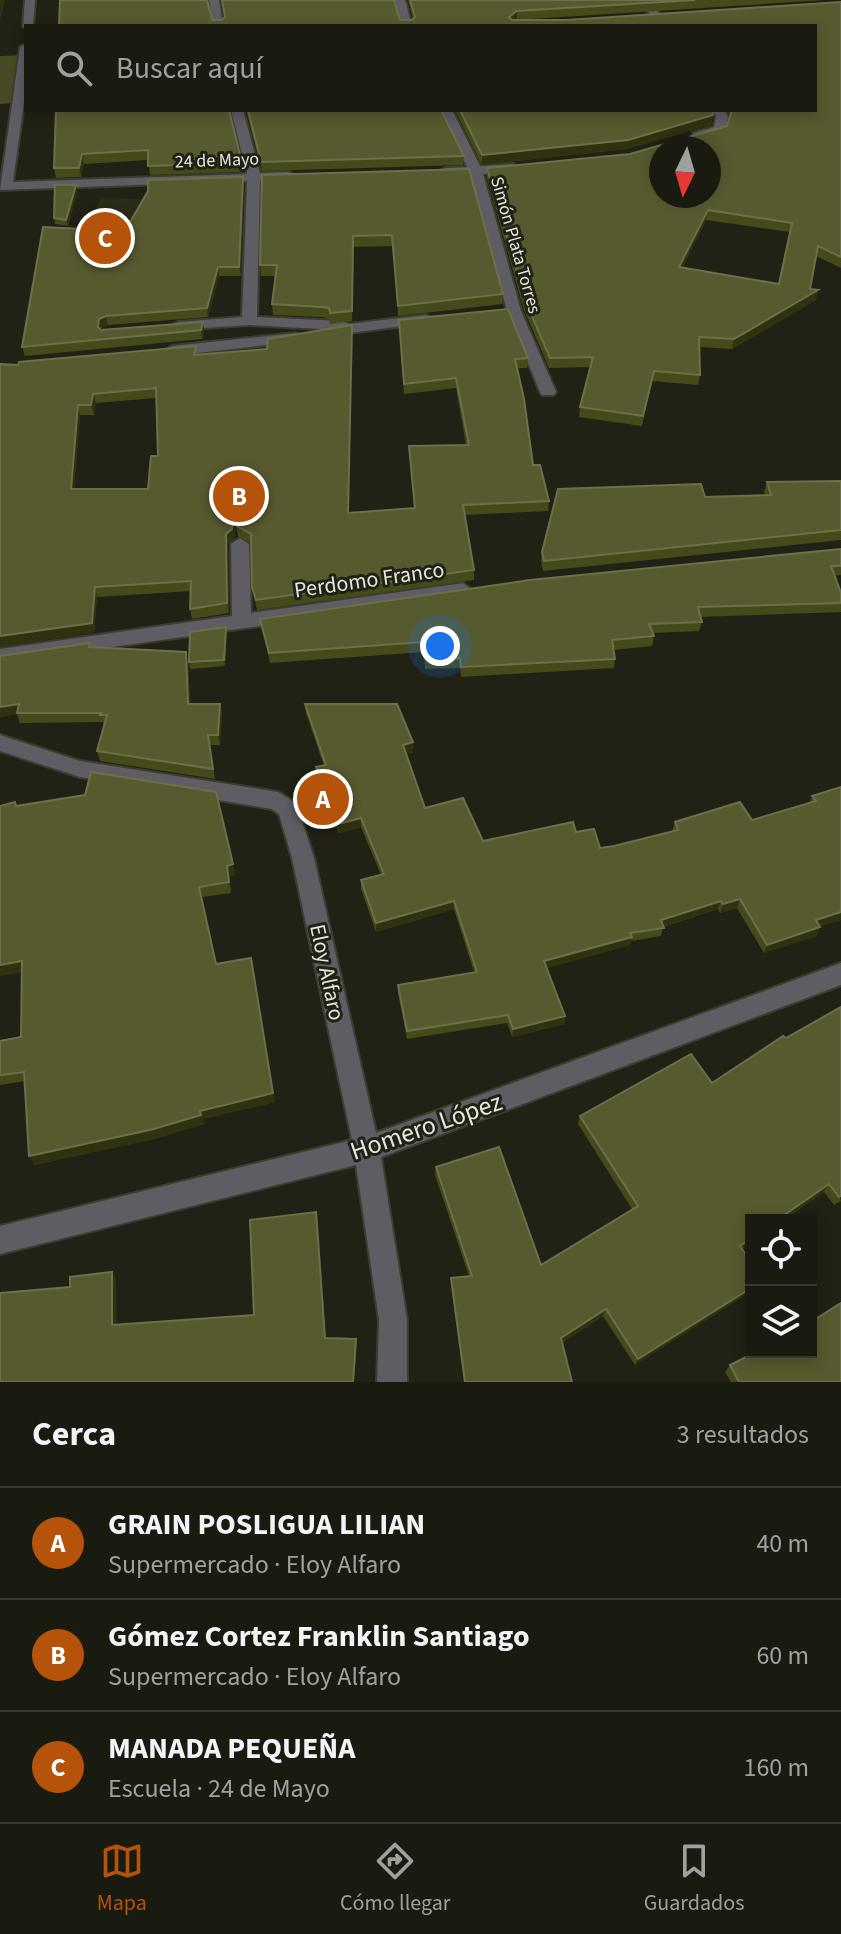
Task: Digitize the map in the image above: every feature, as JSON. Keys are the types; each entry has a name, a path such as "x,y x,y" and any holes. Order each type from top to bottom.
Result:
{"street":[{"path":"28,24 30,0"},
{"path":"214,0 218,24"},
{"path":"400,0 406,24"},
{"path":"645,0 660,22"},
{"path":"642,18 660,22 672,16"},
{"path":"3,186 24,68"},
{"path":"238,112 254,176 249,321"},
{"name":"Simón Plata Torres","path":"447,112 476,172 499,247 506,312 548,392"},
{"path":"696,136 720,129 722,116 719,112"},
{"path":"429,173 522,167"},
{"name":"24 de Mayo","path":"3,186 301,175"},
{"path":"156,352 282,340 354,326 441,318"},
{"path":"155,329 249,321 354,326"},
{"path":"240,544 242,621"},
{"name":"Perdomo Franco","path":"0,656 477,588"},
{"name":"Eloy Alfaro","path":"0,743 80,769 278,801 288,809 303,858 367,1149 393,1320 392,1382"},
{"name":"Homero López","path":"0,1240 367,1149 841,974"}],"shaded area":[{"path":"101,198 143,199 111,278 65,276"}],"green space":[{"path":"22,55 14,103 0,104 0,56"}],"building":[{"path":"60,0 207,0 212,20 225,17 222,0 394,0 400,20 415,17 410,0 695,0 517,11 509,17 512,20 566,20 841,2 841,257 818,246 810,289 818,290 734,339 699,337 700,375 654,371 643,416 580,407 593,357 550,358 525,300 487,168 630,154 649,149 649,208 721,208 721,136 692,136 727,126 731,112 817,112 817,24 59,24","holes":["708,210 792,223 779,284 679,267"]},
{"path":"56,112 229,112 242,163 148,166 148,150 82,154 79,168 54,168"},
{"path":"248,112 442,112 464,156 261,162"},
{"path":"461,112 713,112 713,115 628,140 482,155"},
{"path":"469,169 503,294 398,306 392,235 353,236 352,311 330,313 329,308 272,304 277,265 260,265 262,175"},
{"path":"243,177 239,267 218,267 207,308 106,316 99,319 98,327 101,330 203,322 201,330 22,347 43,227 125,231 148,191 148,180"},
{"path":"55,185 76,185 66,220 54,218"},
{"path":"508,309 528,358 515,359 533,465 540,465 549,501 463,505 474,570 256,600 252,587 251,534 237,526 233,511 232,529 226,534 227,603 190,609 191,581 95,587 92,623 0,636 0,364 18,365 19,362 196,346 194,355 267,349 268,339 352,325 348,513 415,508 409,446 469,445 456,378 404,384 399,320","holes":["156,388 158,456 151,456 148,489 71,489 78,405 91,405 93,394"]},
{"path":"841,481 841,530 544,561 542,552 558,489 701,484 705,497 771,495 767,482"},
{"path":"841,549 841,566 831,566 841,593 841,603 698,607 702,622 649,624 654,636 612,640 615,659 461,667 460,658 426,659 424,642 269,653 260,619 530,580"},
{"path":"226,627 224,660 189,662 190,632"},
{"path":"90,643 89,647 186,652 188,704 220,704 218,735 208,735 213,769 97,751 107,715 101,713 17,713 19,704 0,707 0,656"},
{"path":"305,704 397,704 413,742 403,745 425,808 463,798 483,841 573,822 576,832 594,829 600,848 614,846 678,830 675,822 740,802 752,820 816,801 812,796 841,787 841,912 816,920 820,927 767,945 740,899 723,904 721,901 661,920 664,928 630,933 632,937 544,961 565,1016 513,1029 508,1015 407,1031 398,985 477,972 454,901 376,923 361,880 384,874 361,818 338,824 316,767 326,765"},
{"path":"91,772 216,792 233,864 227,866 229,882 199,887 216,964 251,958 273,1093 200,1111 201,1115 150,1130 29,1156 24,1072 0,1075 0,1041 21,1037 22,961 0,965 0,806 85,795"},
{"path":"841,1007 841,1196 829,1184 786,1214 745,1214 745,1242 740,1246 745,1253 745,1292 638,1359 606,1309 561,1338 572,1382 465,1382 451,1278 472,1276 436,1167 499,1147 541,1265 638,1206 580,1116 691,1054 712,1083 783,1036 786,1038"},
{"path":"316,1212 325,1338 356,1339 353,1382 0,1382 0,1293 70,1287 70,1277 112,1272 112,1325 254,1315 250,1220"},
{"path":"841,1303 841,1382 739,1382 730,1365 745,1358 817,1358 817,1318"}],"place":[{"name":"MANADA PEQUEÑA","path":"105,238"},
{"name":"Gómez Cortez Franklin Santiago","path":"239,496"},
{"name":"GRAIN POSLIGUA LILIAN","path":"323,799"}]}
